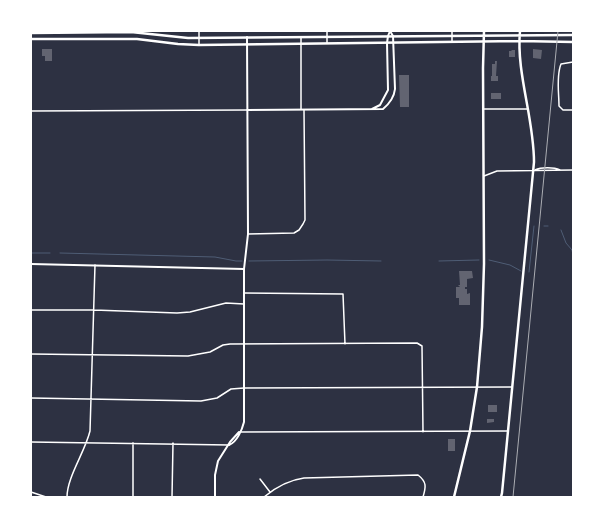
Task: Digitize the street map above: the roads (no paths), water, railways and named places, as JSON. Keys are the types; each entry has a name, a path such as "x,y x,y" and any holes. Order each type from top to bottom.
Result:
{"main road":[{"path":"454,497 470,431 477,386 482,321 484,31"},
{"path":"501,497 533,171 533,135 524,84 520,31"},
{"path":"31,32 131,32 199,38 573,35"},
{"path":"63,32 63,39"},
{"path":"361,36 361,43"},
{"path":"277,37 277,44"},
{"path":"31,39 137,39 199,45 520,41 573,42"}],"street":[{"path":"199,31 199,45"},
{"path":"327,31 327,43"},
{"path":"371,110 380,105 388,90 387,43 390,31"},
{"path":"31,111 382,109 388,105 394,95 393,36 390,31"},
{"path":"452,31 452,43"},
{"path":"215,497 216,466 221,455 238,436 244,422 244,270 248,234 246,37"},
{"path":"248,234 294,233 299,230 305,220 301,37"},
{"path":"573,62 561,64 559,72 559,106 563,110 573,110"},
{"path":"483,109 529,109"},
{"path":"533,171 538,168 557,168 561,170"},
{"path":"484,176 498,171 573,170"},
{"path":"31,264 244,270"},
{"path":"67,497 70,479 90,432 95,265"},
{"path":"244,293 343,294 345,344"},
{"path":"31,310 190,312 218,304 244,304"},
{"path":"31,354 188,356 210,352 223,345 417,343 422,346 423,432"},
{"path":"31,398 208,400 217,398 231,389 244,388 512,387"},
{"path":"240,432 508,431"},
{"path":"31,442 229,445"},
{"path":"133,443 133,497"},
{"path":"172,497 173,444"},
{"path":"264,497 281,484 304,478 418,475 424,481 425,485 423,497"},
{"path":"260,479 270,492"},
{"path":"31,492 46,497"}],"waterway":[{"path":"529,272 534,226"},
{"path":"561,230 566,243 572,250 573,255"},
{"path":"31,253 50,253"},
{"path":"60,253 215,257 242,261"},
{"path":"439,261 479,260"},
{"path":"489,260 510,265 521,271"},
{"path":"249,261 381,261"}],"railway":[{"path":"513,497 558,31"}]}
